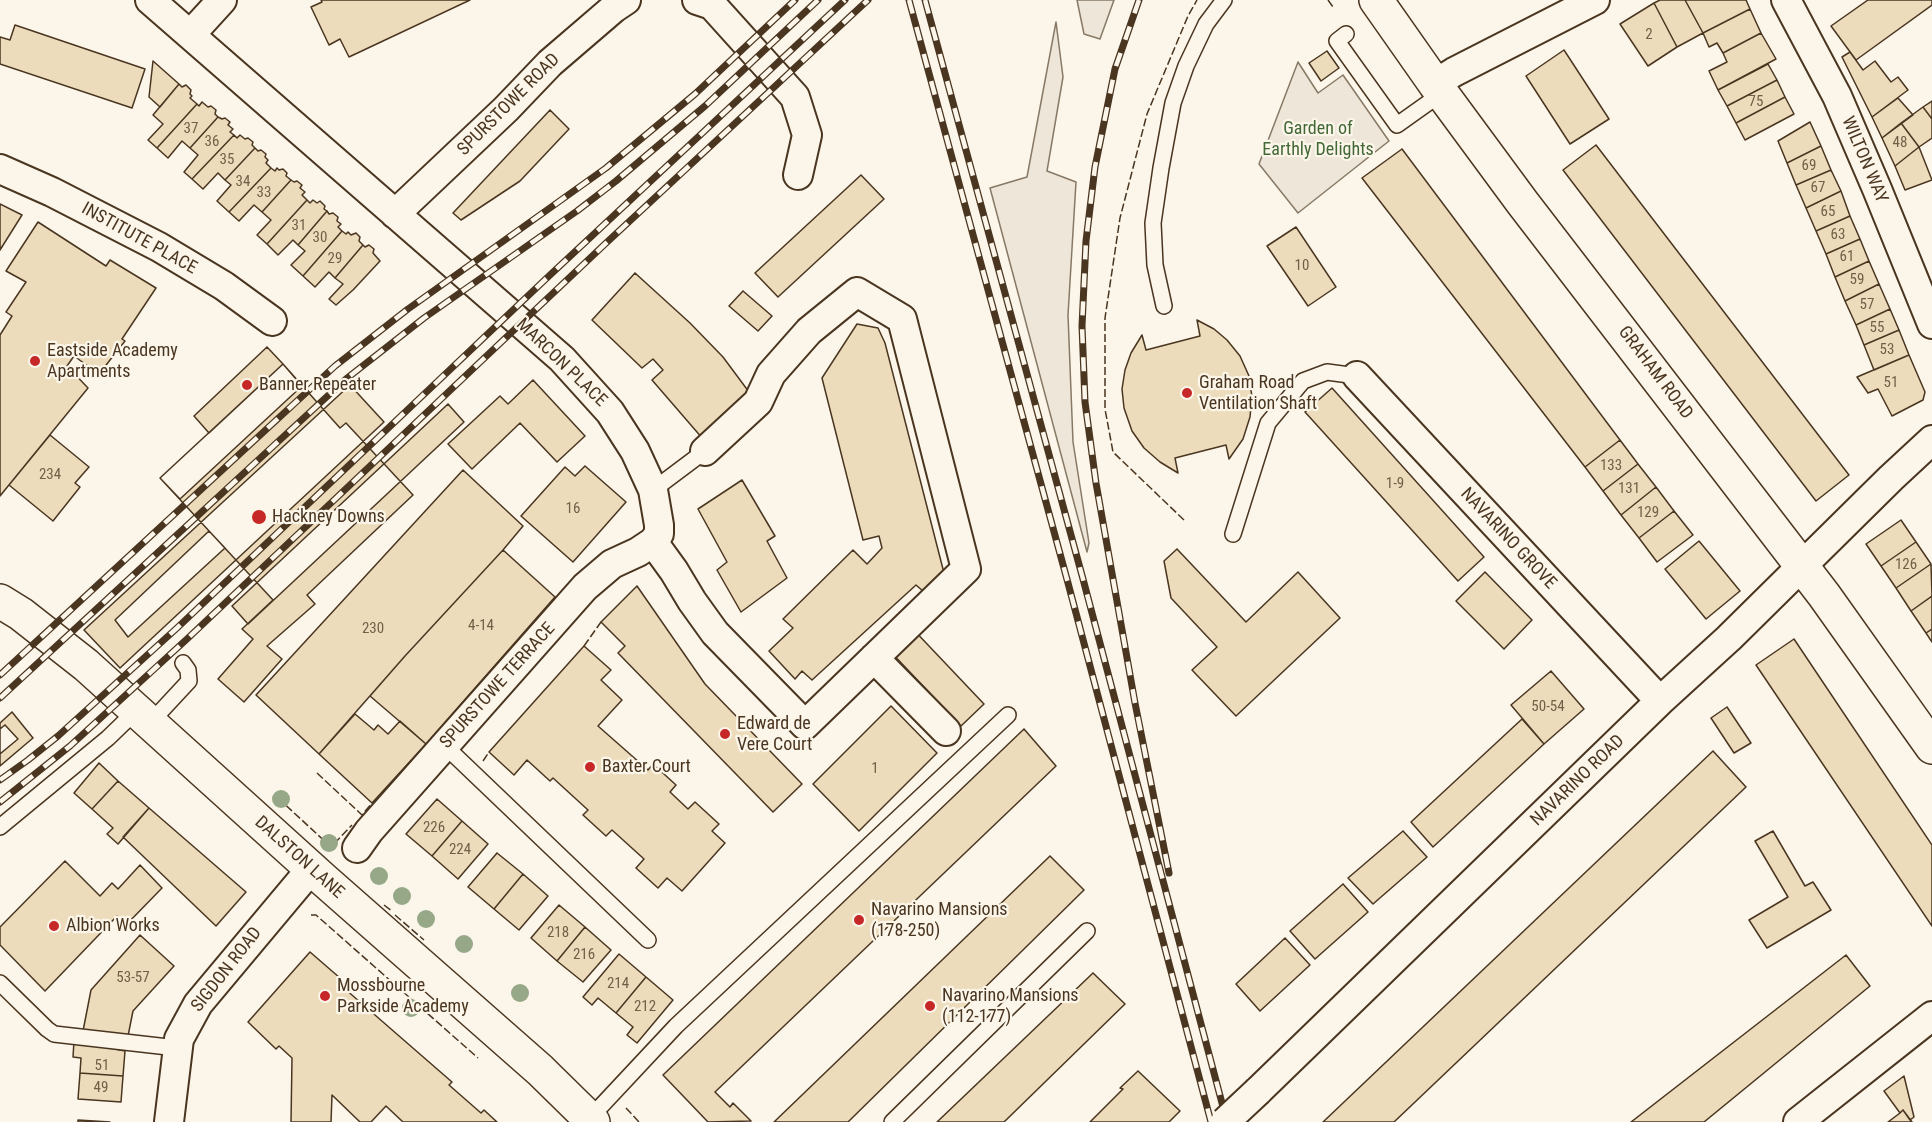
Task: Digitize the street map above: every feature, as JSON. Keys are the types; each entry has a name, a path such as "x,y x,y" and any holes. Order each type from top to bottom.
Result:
{"main road":[{"name":"GRAHAM ROAD","path":"1376,0 1438,89 1522,202 1652,368 1824,595 1932,747"},
{"name":"DALSTON LANE","path":"0,601 21,614 86,665 311,869 540,1070 591,1120"}],"street":[{"name":"MARCON PLACE","path":"150,0 562,359 603,403 635,451 653,490 659,534 652,542"},
{"path":"191,34 222,0"},
{"name":"SPURSTOWE ROAD","path":"396,214 506,109 550,63 626,0"},
{"path":"698,0 712,5 795,97 807,135 798,175"},
{"path":"1438,89 1454,72 1594,0"},
{"name":"WILTON WAY","path":"1786,0 1841,107 1932,324"},
{"name":"INSTITUTE PLACE","path":"0,170 52,192 159,247 224,286 272,321"},
{"path":"652,542 715,633 805,724 966,569 902,320 857,292 808,331 771,374 758,402 705,451"},
{"name":"NAVARINO GROVE","path":"1358,376 1660,701"},
{"name":"NAVARINO ROAD","path":"1225,1122 1932,440"},
{"name":"SPURSTOWE TERRACE","path":"357,848 601,571 652,542"},
{"path":"874,658 946,731"},
{"name":"SIGDON ROAD","path":"169,1122 179,1039 198,1004 311,869"},
{"path":"1798,1122 1932,1016"}],"lane":[{"path":"1164,306 1155,265 1153,223 1173,102 1186,66 1206,24 1224,0"},
{"path":"1346,34 1336,41 1397,125 1438,89"},
{"path":"1233,534 1268,423 1303,381 1328,372 1358,376"},
{"path":"653,490 705,451"},
{"path":"0,827 108,738 143,717 189,681 188,670 183,663"},
{"path":"591,1120 676,1026 1008,715"},
{"path":"445,746 648,940"},
{"path":"892,1122 1087,931"},
{"path":"0,983 54,1034 177,1048"}],"green space":[{"path":"1077,0 1114,0 1100,39 1084,34"},
{"path":"1056,22 1063,77 1047,171 1076,182 1068,315 1073,442 1089,543 1087,552 990,188 1027,177"},
{"name":"Garden of Earthly Delights","path":"1298,62 1318,93 1343,75 1389,141 1298,213 1259,164"}],"building":[{"path":"321,0 470,0 349,57 340,39 329,45 311,7 322,2"},
{"path":"1660,0 1685,0 1703,33 1677,47 1654,3"},
{"path":"1685,0 1746,0 1750,9 1703,33"},
{"path":"1868,0 1932,0 1932,5 1856,60 1831,26"},
{"path":"1654,3 1677,47 1648,66 1620,24"},
{"path":"1750,9 1761,33 1723,53 1717,43 1709,47 1703,33"},
{"path":"15,25 145,69 132,108 0,64 0,37 10,40"},
{"path":"1761,33 1776,59 1718,90 1709,71 1727,62 1723,53"},
{"path":"1564,50 1609,119 1570,144 1526,76"},
{"path":"1327,51 1339,68 1321,81 1309,63"},
{"path":"1850,52 1863,70 1875,61 1891,82 1898,77 1908,90 1872,117 1842,57"},
{"path":"153,61 179,84 160,107 149,97"},
{"path":"1768,64 1777,80 1727,106 1718,90"},
{"path":"1777,80 1785,97 1736,123 1727,106"},
{"path":"179,84 182,87 186,85 191,90 190,98 197,104 157,148 148,140 163,124 153,115"},
{"path":"1785,97 1794,114 1745,140 1736,123"},
{"path":"1898,98 1913,115 1882,138 1872,117"},
{"path":"1932,101 1932,119 1923,107"},
{"path":"202,102 216,110 215,114 218,117 190,148 182,141 168,158 157,148 197,104 199,106"},
{"path":"1923,107 1932,119 1932,138 1919,147 1901,123"},
{"path":"550,110 569,129 520,181 461,220 453,213"},
{"path":"218,117 230,122 228,125 233,129 230,132 234,135 192,179 184,172 198,155 190,148"},
{"path":"1810,122 1821,146 1787,163 1778,141"},
{"path":"1901,123 1919,147 1895,166 1882,138"},
{"path":"234,135 237,138 240,135 245,139 248,138 253,142 252,145 255,148 225,180 218,173 203,189 192,179"},
{"path":"1596,145 1849,475 1816,501 1563,170"},
{"path":"1821,146 1831,170 1796,185 1787,163"},
{"path":"1919,147 1932,180 1905,190 1895,166"},
{"path":"255,148 266,154 265,157 268,160 266,163 271,168 229,212 217,201 231,185 225,180"},
{"path":"1402,149 1620,440 1585,467 1362,178"},
{"path":"271,168 275,171 277,168 283,169 291,180 262,212 254,205 239,221 229,212"},
{"path":"1831,170 1841,191 1806,208 1796,185"},
{"path":"861,175 884,199 778,297 755,273"},
{"path":"291,180 302,185 300,188 305,192 302,195 307,200 267,244 257,235 271,220 262,212"},
{"path":"1841,191 1850,216 1816,231 1806,208"},
{"path":"307,200 310,203 313,200 317,203 320,201 327,211 298,245 293,240 278,255 267,244"},
{"path":"0,204 22,215 0,250"},
{"path":"327,211 338,217 337,221 341,224 338,227 342,231 303,276 291,265 305,251 298,245"},
{"path":"1850,216 1860,239 1826,254 1816,231"},
{"name":"Eastside Academy Apartments","path":"38,222 106,266 110,260 156,288 122,339 125,341 99,374 74,356 67,366 88,388 0,496 0,335 12,316 6,312 26,282 6,271"},
{"path":"1296,227 1336,287 1308,306 1267,246"},
{"path":"342,231 351,235 356,233 363,245 335,278 329,272 315,287 303,276"},
{"path":"1860,239 1869,261 1835,277 1826,254"},
{"path":"363,245 365,247 369,245 374,249 373,253 380,261 336,305 329,299 343,284 335,278"},
{"path":"1869,261 1879,284 1845,301 1835,277"},
{"path":"635,273 690,323 723,357 749,392 703,439 652,380 663,370 653,359 642,368 592,320"},
{"path":"1879,284 1890,309 1856,325 1845,301"},
{"path":"743,291 772,316 758,331 729,306"},
{"path":"1890,309 1899,330 1864,345 1856,325"},
{"name":"Graham Road Ventilation Shaft","path":"1197,320 1214,329 1240,356 1249,376 1252,397 1250,417 1243,439 1229,459 1226,445 1175,458 1178,473 1160,462 1144,448 1132,431 1124,408 1122,389 1131,353 1142,335 1146,350 1200,336"},
{"path":"857,324 878,328 885,343 944,573 924,592 916,585 812,680 802,671 795,679 769,651 793,628 783,619 853,550 867,564 882,548 879,536 863,540 822,378"},
{"path":"1899,330 1909,355 1874,370 1864,345"},
{"path":"267,347 283,364 209,433 194,416"},
{"path":"1909,355 1925,392 1923,400 1892,416 1878,389 1868,393 1857,377"},
{"path":"283,364 302,386 180,499 160,478"},
{"path":"283,364 340,428 346,423 413,495 307,595 315,604 267,646 282,659 244,702 218,679 253,639 242,629 273,600 160,478"},
{"path":"533,380 585,436 557,462 520,423 472,469 448,444 500,396 508,404"},
{"path":"350,385 384,422 120,668 84,630"},
{"path":"1332,388 1484,557 1458,581 1305,412"},
{"path":"448,404 464,422 248,624 232,606"},
{"path":"50,435 89,467 75,483 80,487 53,521 9,485"},
{"path":"1620,440 1638,464 1603,491 1585,467"},
{"path":"1638,464 1656,487 1621,515 1603,491"},
{"path":"585,466 626,502 573,562 521,516 565,467 575,476"},
{"path":"463,470 523,526 319,754 256,695"},
{"path":"742,480 775,536 767,541 787,578 741,612 717,570 727,562 698,509"},
{"path":"1656,487 1674,511 1639,538 1621,515"},
{"path":"1674,511 1693,535 1657,562 1639,538"},
{"path":"1901,520 1916,542 1881,566 1866,544"},
{"path":"209,531 225,548 128,637 115,620"},
{"path":"1699,541 1740,591 1706,619 1665,569"},
{"path":"1916,542 1931,564 1896,588 1881,566"},
{"path":"1177,549 1246,622 1298,572 1340,618 1236,716 1192,670 1217,647 1171,598 1164,561"},
{"path":"503,550 555,597 426,744 370,696"},
{"path":"1931,564 1932,596 1911,611 1896,588"},
{"path":"1485,572 1532,620 1504,649 1456,601"},
{"name":"Edward de Vere Court","path":"637,586 705,684 802,784 773,812 618,653 625,646 601,622"},
{"path":"1932,596 1932,629 1926,633 1911,611"},
{"path":"910,626 984,704 961,726 887,648"},
{"path":"1932,629 1932,642 1926,633"},
{"path":"1794,639 1932,845 1932,926 1756,665"},
{"name":"Baxter Court","path":"584,646 611,670 601,680 622,700 598,726 648,770 653,764 676,785 670,792 688,809 695,802 719,824 712,831 725,843 682,891 667,878 658,888 636,868 644,859 612,830 606,836 583,815 588,810 553,778 550,781 527,760 514,775 489,752"},
{"path":"1551,671 1584,709 1544,744 1511,705"},
{"path":"891,706 937,753 859,831 813,784"},
{"path":"1727,707 1751,743 1734,753 1711,718"},
{"path":"12,712 33,738 0,766 0,723"},
{"path":"355,714 374,730 378,725 388,734 400,721 426,744 372,803 319,754"},
{"path":"1522,719 1544,744 1433,847 1411,822"},
{"path":"5,725 18,739 0,754 0,729"},
{"name":"Navarino Mansions (178-250)","path":"1024,729 1056,766 715,1092 730,1107 733,1103 751,1121 708,1122 663,1075"},
{"path":"1713,751 1746,787 1394,1122 1323,1122"},
{"path":"99,763 118,781 92,809 74,793"},
{"path":"118,781 149,808 118,844 107,834 113,828 92,809"},
{"path":"437,799 462,821 432,856 406,834"},
{"path":"149,808 246,892 216,926 123,837"},
{"path":"462,821 488,844 458,879 432,856"},
{"path":"1403,831 1427,857 1373,904 1348,878"},
{"path":"1773,831 1805,886 1813,882 1831,910 1767,948 1749,920 1788,897 1755,841"},
{"path":"497,853 523,874 494,909 468,887"},
{"name":"Navarino Mansions (112-177)","path":"1050,856 1084,890 848,1122 774,1122"},
{"name":"Albion Works","path":"65,861 100,896 112,883 118,889 140,865 162,888 126,925 117,916 45,991 0,945 0,927"},
{"path":"523,874 548,896 519,930 494,909"},
{"path":"1343,884 1368,912 1315,959 1290,931"},
{"path":"559,905 585,927 557,961 531,938"},
{"path":"585,927 611,950 583,982 557,961"},
{"path":"140,935 174,966 133,1011 127,1041 83,1031 91,990"},
{"path":"1285,938 1310,965 1260,1011 1236,984"},
{"path":"310,952 340,978 337,982 452,1082 449,1085 481,1113 484,1110 497,1122 403,1122 386,1106 371,1122 360,1122 332,1095 331,1122 291,1122 292,1058 279,1046 276,1049 248,1022"},
{"path":"619,954 646,977 616,1013 598,998 592,1005 583,997"},
{"path":"1846,955 1870,986 1704,1122 1631,1122"},
{"path":"1093,973 1125,1004 1004,1122 937,1122"},
{"path":"646,977 673,1000 637,1043 627,1035 633,1027 616,1013"},
{"path":"74,1041 125,1051 123,1076 80,1073 81,1058 73,1057"},
{"path":"1138,1071 1180,1111 1169,1122 1090,1122 1123,1089 1120,1088"},
{"path":"80,1073 123,1076 121,1102 78,1099"},
{"path":"1904,1076 1914,1117 1910,1120 1903,1110 1900,1113 1884,1091"},
{"path":"1903,1110 1912,1122 1888,1122 1900,1113"},
{"path":"78,1120 110,1122 78,1122"}],"railway":[{"path":"0,675 335,366 408,309 606,168 695,94 795,0"},
{"path":"0,698 346,379 424,318 616,181 705,106 818,0"},
{"path":"0,780 58,736 177,628 845,0"},
{"path":"0,802 70,746 187,639 605,244 868,0"},
{"path":"909,0 1068,583 1211,1122"},
{"path":"925,0 1083,579 1227,1122"},
{"path":"1139,0 1115,69 1095,167 1086,241 1082,326 1085,402 1096,483 1135,703 1169,873"}],"fence":[{"path":"1184,520 1113,452 1105,409 1105,318 1120,218 1147,114 1188,16 1197,0"},
{"path":"1328,0 1333,7"},
{"path":"584,646 601,622"},
{"path":"483,761 489,752"},
{"path":"317,773 362,815 372,803"},
{"path":"278,798 331,847 352,825"},
{"path":"384,905 392,911"},
{"path":"311,915 316,915 478,1058"},
{"path":"395,915 424,940"},
{"path":"626,1108 639,1122"}],"place":[{"name":"Eastside Academy Apartments","path":"35,361"},
{"name":"Banner Repeater","path":"247,385"},
{"name":"Graham Road Ventilation Shaft","path":"1187,393"},
{"name":"Hackney Downs","path":"259,517"},
{"name":"Edward de Vere Court","path":"725,734"},
{"name":"Baxter Court","path":"590,767"},
{"name":"Navarino Mansions (178-250)","path":"859,920"},
{"name":"Albion Works","path":"54,926"},
{"name":"Mossbourne Parkside Academy","path":"325,996"},
{"name":"Navarino Mansions (112-177)","path":"930,1006"}]}
